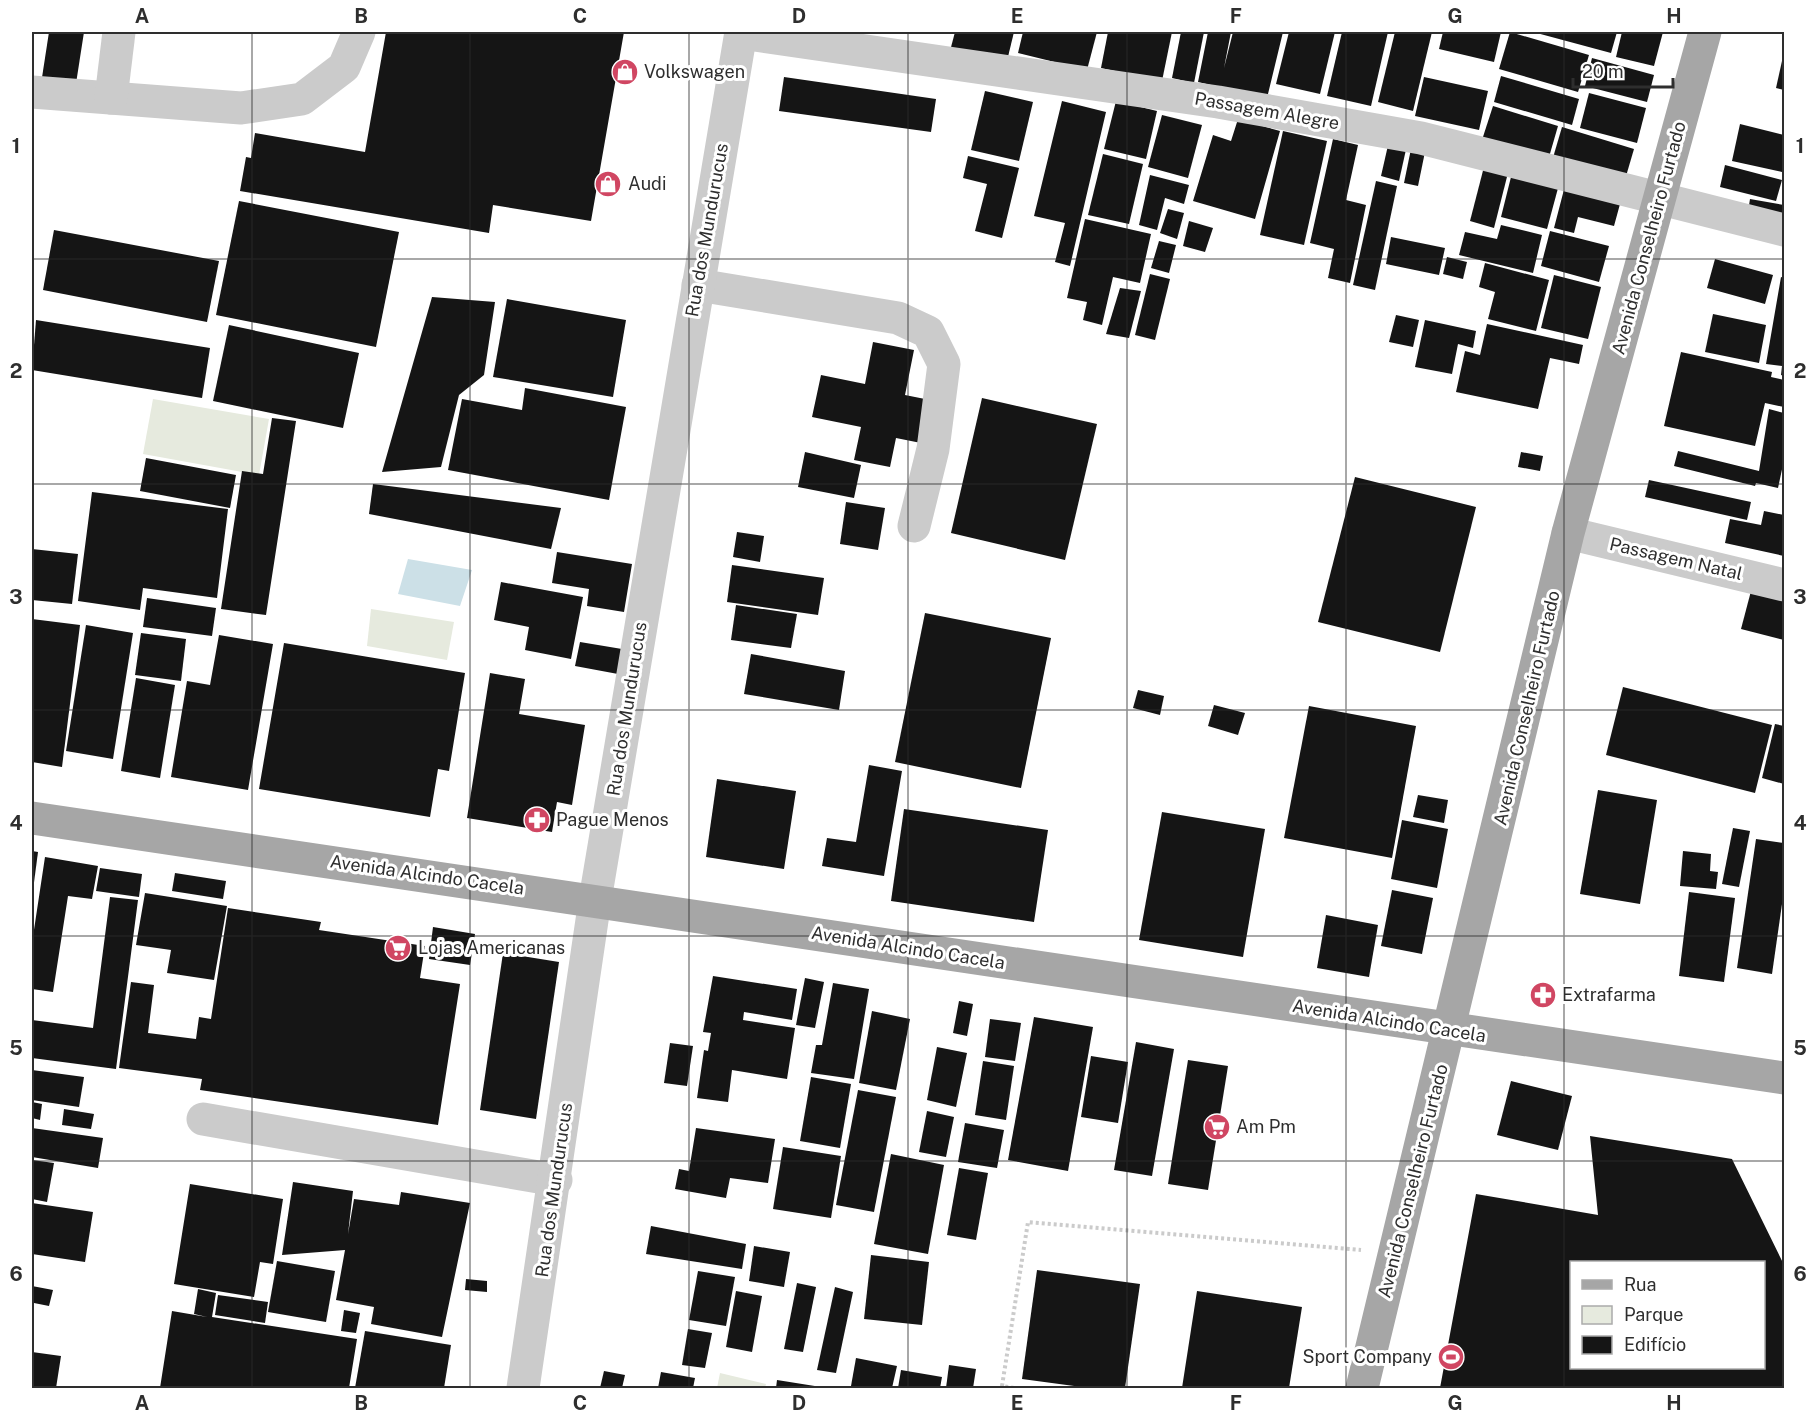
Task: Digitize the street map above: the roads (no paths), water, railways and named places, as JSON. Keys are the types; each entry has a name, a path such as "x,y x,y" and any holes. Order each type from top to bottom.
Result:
{"main road":[{"name":"Avenida Conselheiro Furtado","path":"1362,1389 1568,533 1705,32"},
{"name":"Avenida Alcindo Cacela","path":"32,818 1785,1078"}],"street":[{"path":"111,98 118,32"},
{"path":"32,92 241,108 303,99 344,67 359,32"},
{"name":"Passagem Alegre","path":"741,32 1218,102 1421,138 1576,175 1659,200 1785,230"},
{"name":"Rua dos Mundurucus","path":"524,1389 595,900 741,32"},
{"path":"698,285 898,318 928,332 944,364 933,449 914,526"},
{"name":"Passagem Natal","path":"1568,533 1785,585"},
{"path":"204,1119 556,1180"}],"place":[{"name":"Volkswagen","path":"625,72"},
{"name":"Audi","path":"608,184"},
{"name":"Pague Menos","path":"537,820"},
{"name":"Lojas Americanas","path":"398,948"},
{"name":"Extrafarma","path":"1543,995"},
{"name":"Am Pm","path":"1217,1127"},
{"name":"Sport Company","path":"1451,1357"}]}
